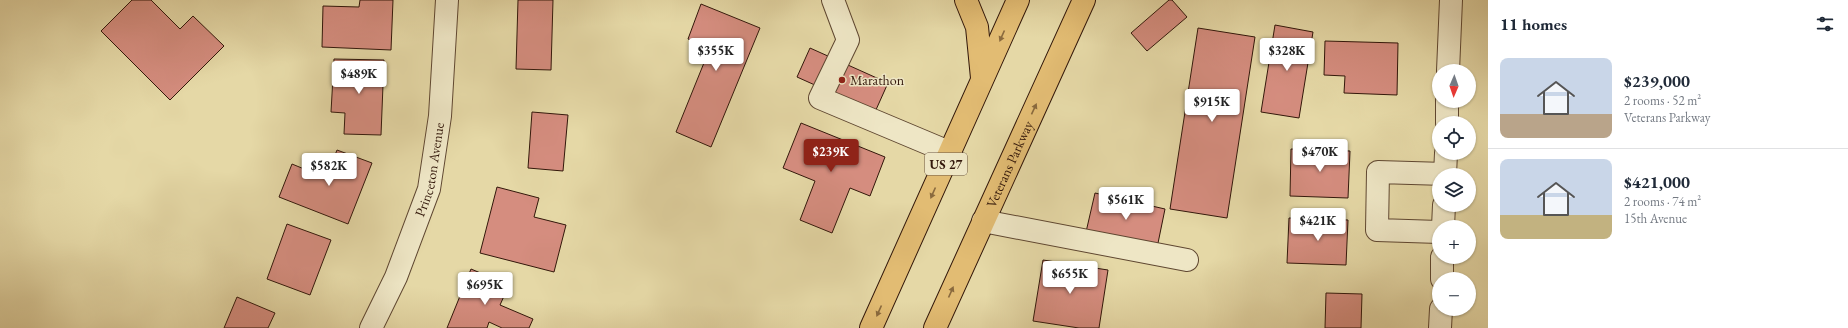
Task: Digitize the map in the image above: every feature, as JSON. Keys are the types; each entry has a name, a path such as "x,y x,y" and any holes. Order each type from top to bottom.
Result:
{"main road":[{"path":"966,0 977,26 982,81"},
{"name":"US 27","path":"871,328 951,153 1018,0"},
{"name":"Veterans Parkway","path":"935,328 1084,0"}],"street":[{"name":"Princeton Avenue","path":"371,328 396,278 429,189 440,116 447,0"},
{"path":"833,0 848,40 820,98 951,153"},
{"path":"1448,64 1451,0"},
{"path":"1432,232 1377,230 1378,172 1445,167"},
{"path":"983,221 1187,260"},
{"path":"1440,328 1441,316"}],"building":[{"path":"132,0 151,0 180,29 193,16 224,46 170,100 101,31"},
{"path":"360,0 393,0 391,50 322,47 323,6 359,7"},
{"path":"518,0 553,0 551,70 516,69"},
{"path":"1169,0 1172,0 1187,17 1147,51 1131,33"},
{"path":"701,4 760,28 711,147 676,132 710,48 688,39"},
{"path":"1275,25 1313,32 1299,118 1261,112"},
{"path":"1198,28 1255,37 1227,218 1170,209"},
{"path":"1325,41 1398,43 1397,95 1344,93 1345,76 1324,75"},
{"name":"Marathon","path":"810,48 888,83 875,112 797,77"},
{"path":"334,59 384,60 381,135 344,134 345,113 331,112"},
{"path":"532,112 568,115 563,171 528,168"},
{"path":"801,123 885,157 870,196 850,188 832,233 800,220 815,181 783,168"},
{"path":"1291,149 1350,151 1348,198 1290,196"},
{"path":"337,150 372,163 348,224 279,197 292,164 326,178"},
{"path":"497,187 539,198 534,217 566,225 554,272 480,253"},
{"path":"1095,193 1165,209 1157,248 1086,232"},
{"path":"1289,218 1348,220 1346,265 1287,263"},
{"path":"287,224 331,240 310,295 267,279"},
{"path":"1043,260 1108,270 1099,328 1079,328 1033,321"},
{"path":"471,269 509,285 500,305 533,319 529,328 502,328 489,322 487,328 447,328"},
{"path":"1326,293 1362,294 1361,328 1325,328"},
{"path":"237,297 275,313 268,328 224,328"}],"place":[{"name":"Marathon","path":"842,80"}]}
